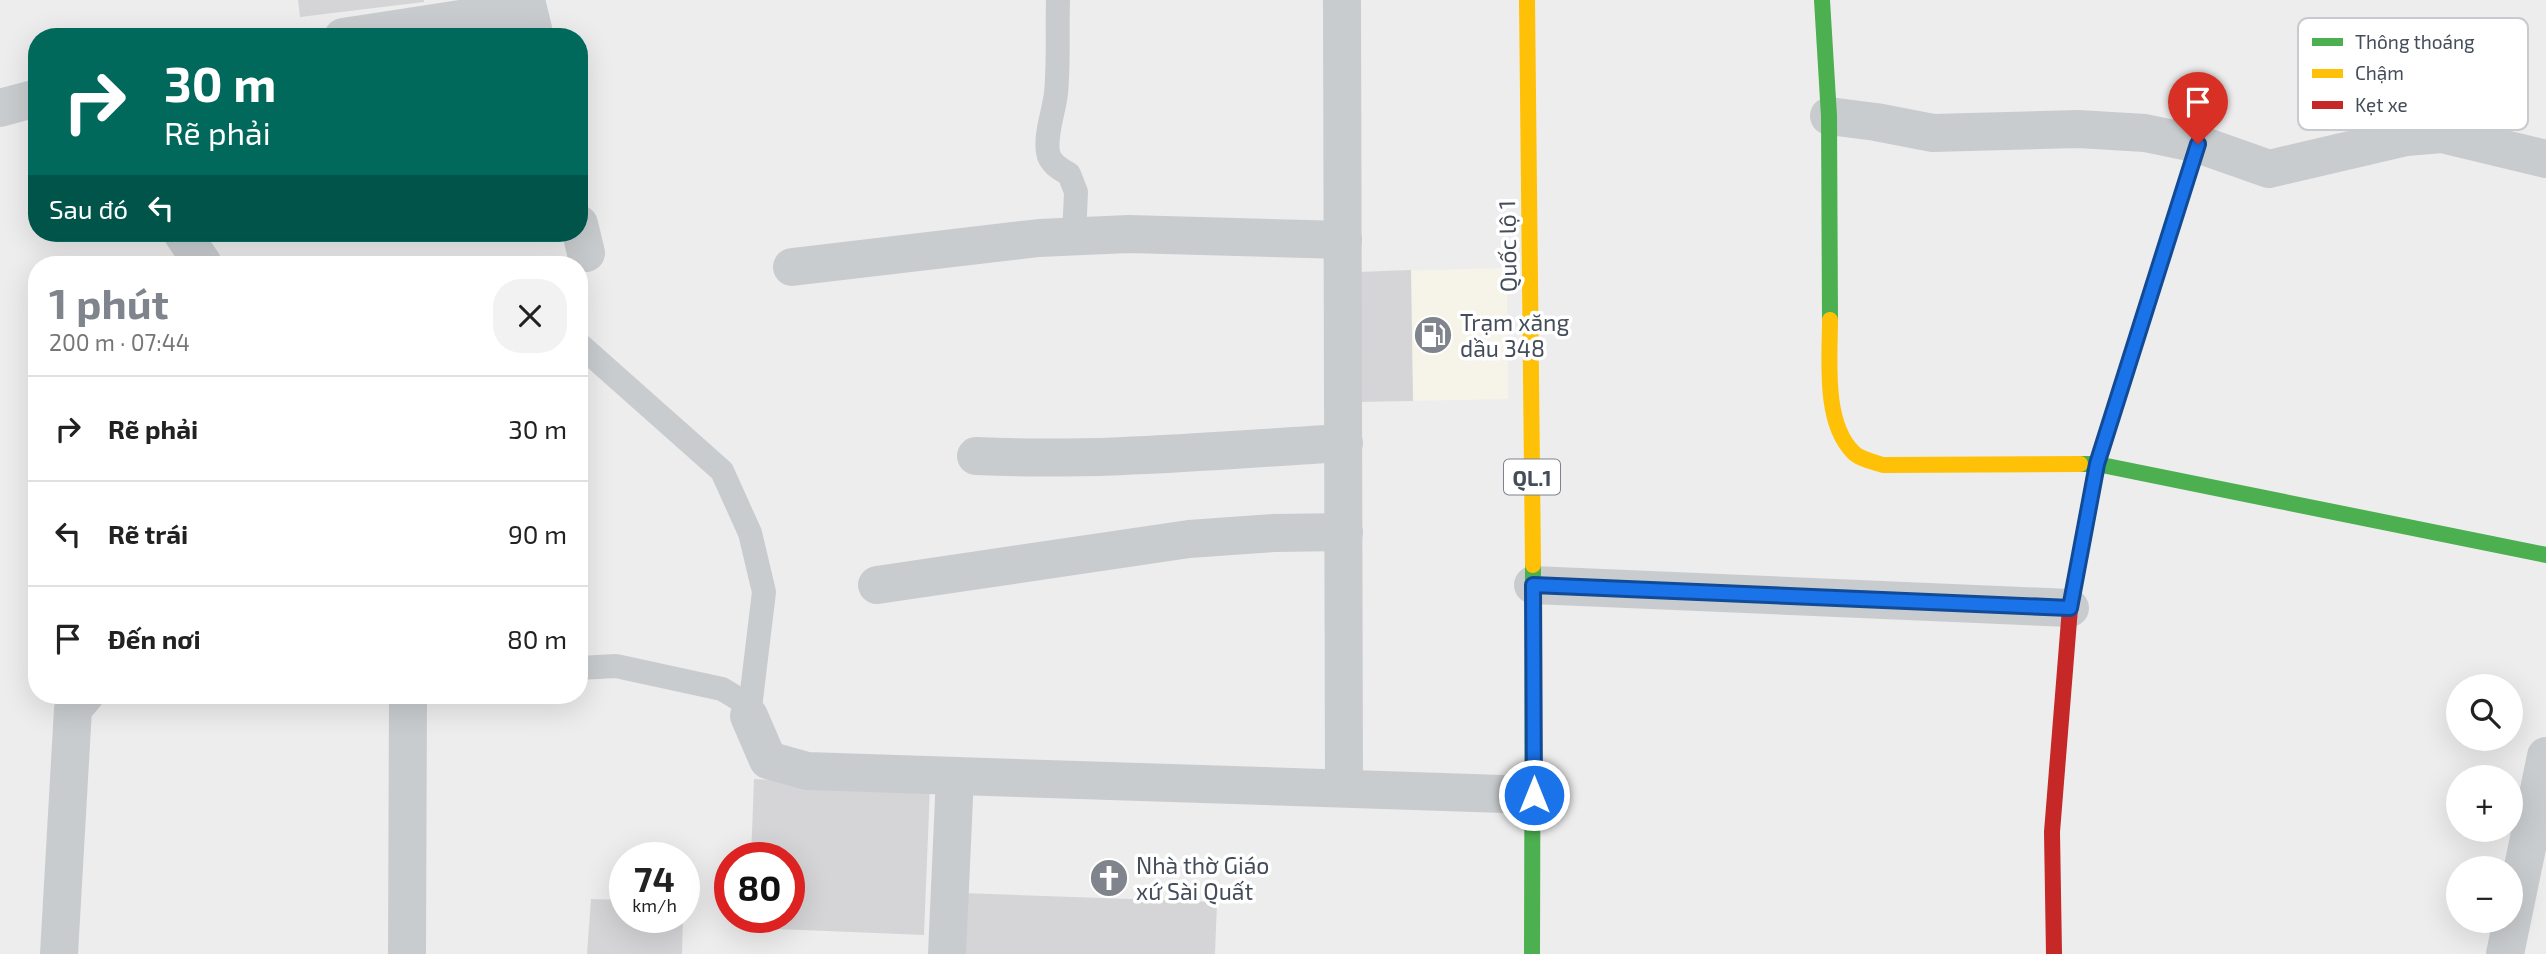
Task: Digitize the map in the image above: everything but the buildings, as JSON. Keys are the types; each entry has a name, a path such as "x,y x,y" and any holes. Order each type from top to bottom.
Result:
{"main road":[{"name":"Quốc lộ 1","path":"1527,0 1533,585 1532,954"},
{"path":"1822,0 1829,116 1830,394 1840,432 1854,454 1883,465 2097,464 2546,555"},
{"path":"2054,954 2052,832 2070,608 2097,464 2198,144"}],"street":[{"path":"402,28 506,12 526,0 533,28"},
{"path":"1342,0 1345,788"},
{"path":"0,108 28,100"},
{"path":"1829,116 1876,121 1933,133 2078,129 2145,133 2198,144 2269,169 2406,136 2442,134 2546,159"},
{"path":"792,267 1039,238 1129,234 1343,240"},
{"path":"976,456 1117,456 1344,443"},
{"path":"877,585 1189,539 1344,531"},
{"path":"1533,585 2070,608"},
{"path":"60,954 73,709 77,704"},
{"path":"407,954 408,704"},
{"path":"749,716 768,760 807,771 1534,795"},
{"path":"2505,954 2546,756"},
{"path":"947,954 955,776"}],"lane":[{"path":"1058,0 1058,74 1054,113 1048,136 1048,154 1056,167 1069,174 1076,192 1074,237"},
{"path":"588,352 722,471 750,533 764,592 749,716"},
{"path":"588,668 616,666 722,689 742,701 749,716"}],"shaded area":[{"name":"Trạm xăng dầu 348","path":"1507,268 1508,399 1358,402 1356,272"}],"traffic: fast":[{"path":"1822,0 1829,116 1830,320"},
{"path":"2080,464 2097,464 2546,555"},
{"path":"1532,954 1533,565"}],"traffic: slow":[{"path":"1527,0 1533,565"},
{"path":"2106,436 2198,144"},
{"path":"1830,320 1829,371 1833,407 1843,439 1859,457 1883,465 2080,464"}],"traffic: jam":[{"path":"2054,954 2052,832 2070,608 2097,464 2106,436"}],"place":[{"name":"Trạm xăng dầu 348","path":"1433,335"},
{"name":"Nhà thờ Giáo xứ Sài Quất","path":"1109,878"}],"route":[{"path":"1534,795 1533,585 2070,608 2097,464 2198,144"}]}
